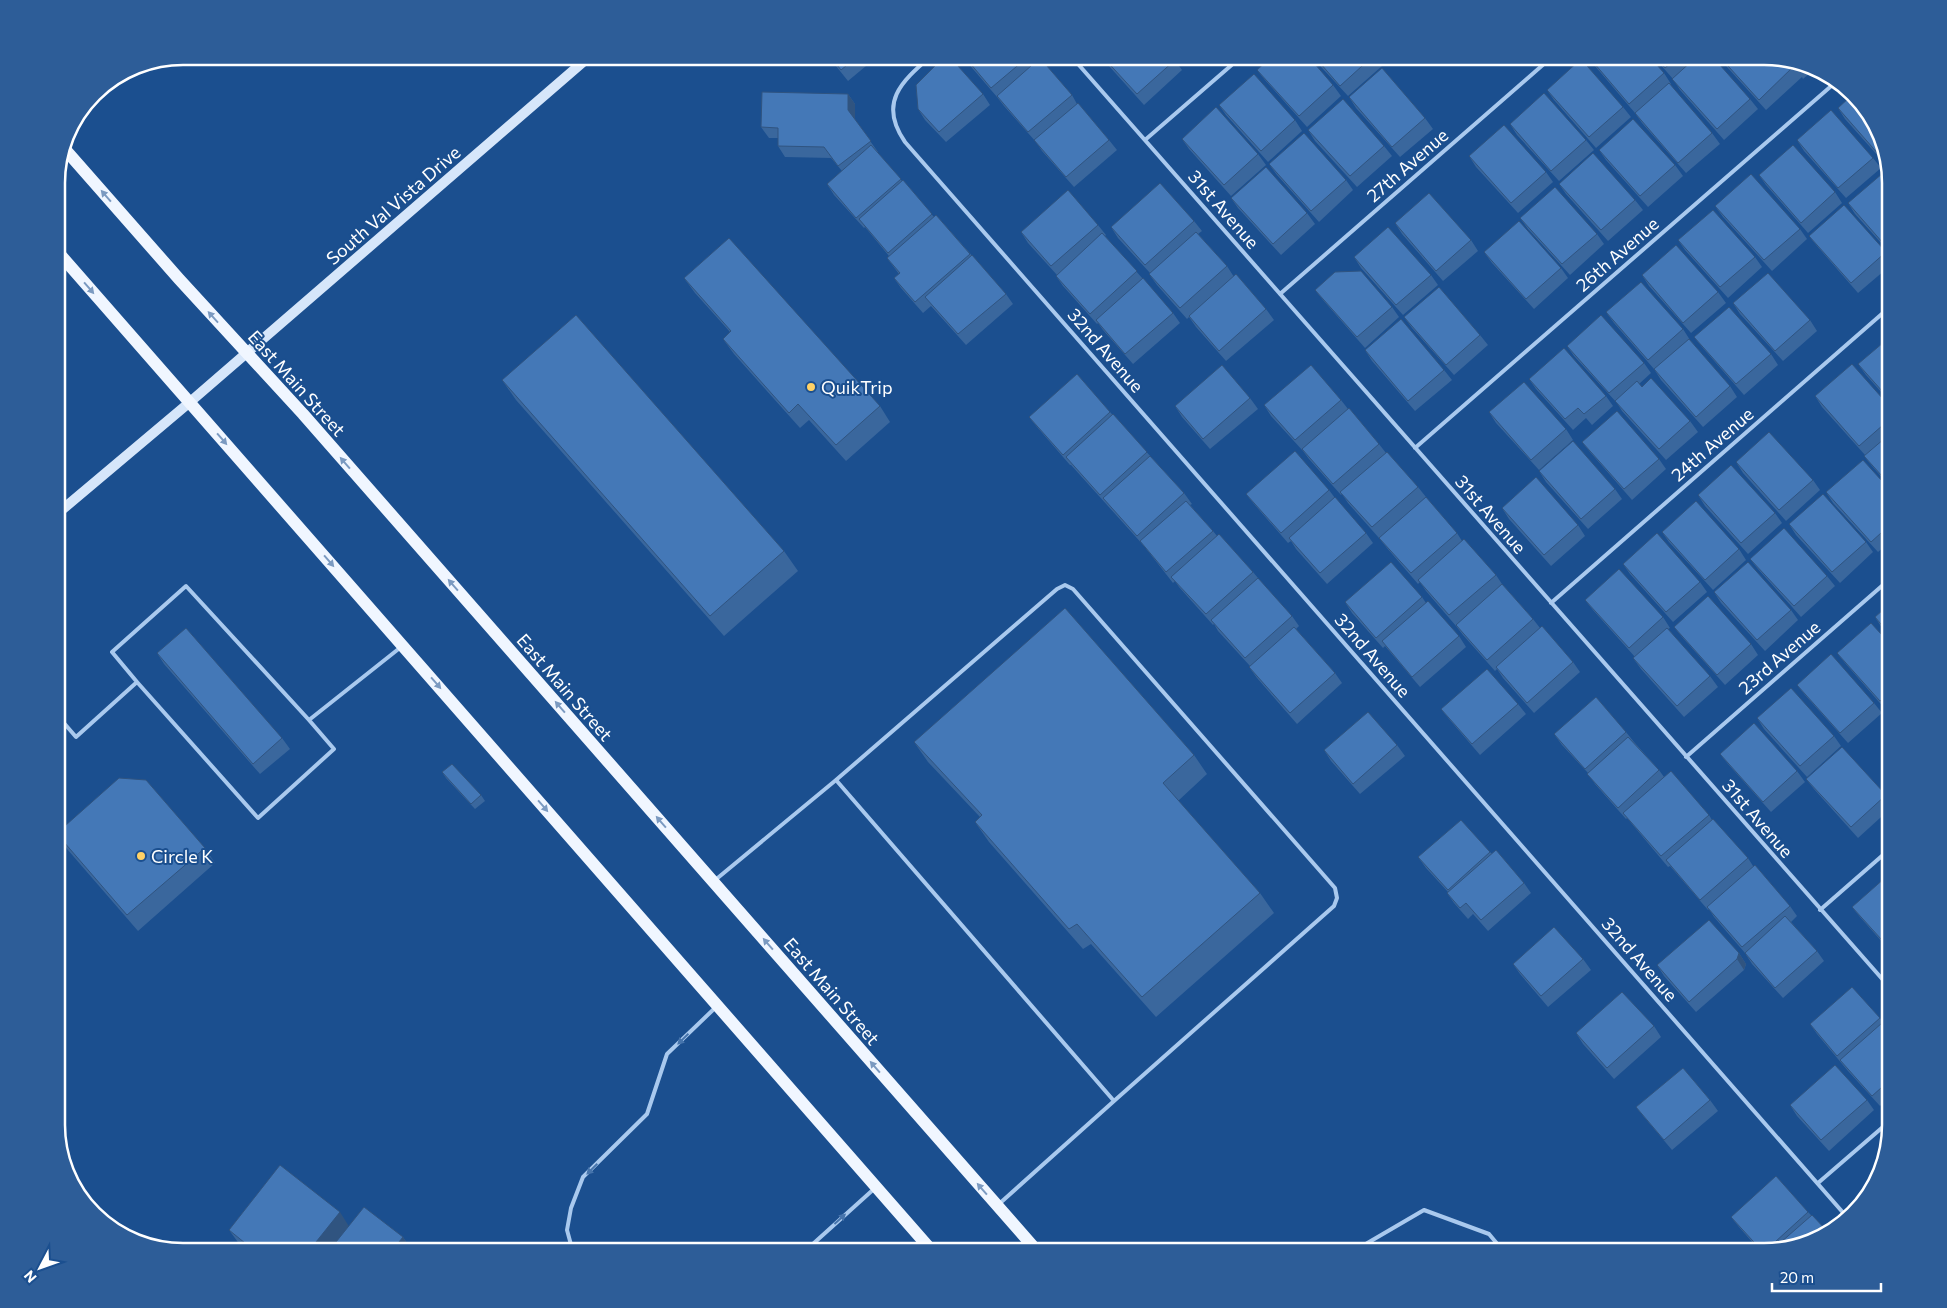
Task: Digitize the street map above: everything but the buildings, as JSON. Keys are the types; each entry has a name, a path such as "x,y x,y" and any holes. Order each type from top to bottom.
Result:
{"main road":[{"name":"South Val Vista Drive","path":"65,506 190,402 580,65"},
{"name":"East Main Street","path":"69,153 246,353 303,414 1030,1243"},
{"path":"65,261 925,1243"}],"lane":[{"name":"32nd Avenue","path":"922,65 903,83 896,94 892,106 893,119 898,133 905,142 1843,1213"},
{"name":"31st Avenue","path":"1079,65 1882,979"},
{"path":"1145,140 1232,65"},
{"name":"27th Avenue","path":"1280,294 1543,65"},
{"name":"26th Avenue","path":"1415,448 1831,86"},
{"name":"24th Avenue","path":"1551,603 1882,314"},
{"path":"713,882 836,780 1057,589 1065,585 1073,589 1335,888 1337,898 1334,906 997,1206"},
{"path":"186,586 309,720 334,749 258,818 112,652 186,586"},
{"name":"23rd Avenue","path":"1686,757 1882,586"},
{"path":"309,720 402,645"},
{"path":"65,725 76,737 137,682"},
{"path":"836,780 1114,1101"},
{"path":"1820,910 1882,856"},
{"path":"571,1243 567,1230 571,1208 584,1177 648,1114 668,1054 718,1005"},
{"path":"1818,1183 1882,1128"},
{"path":"814,1243 876,1187"},
{"path":"1367,1243 1424,1210 1489,1234 1496,1243"}],"place":[{"name":"QuikTrip","path":"811,387"},
{"name":"Circle K","path":"141,856"}]}
